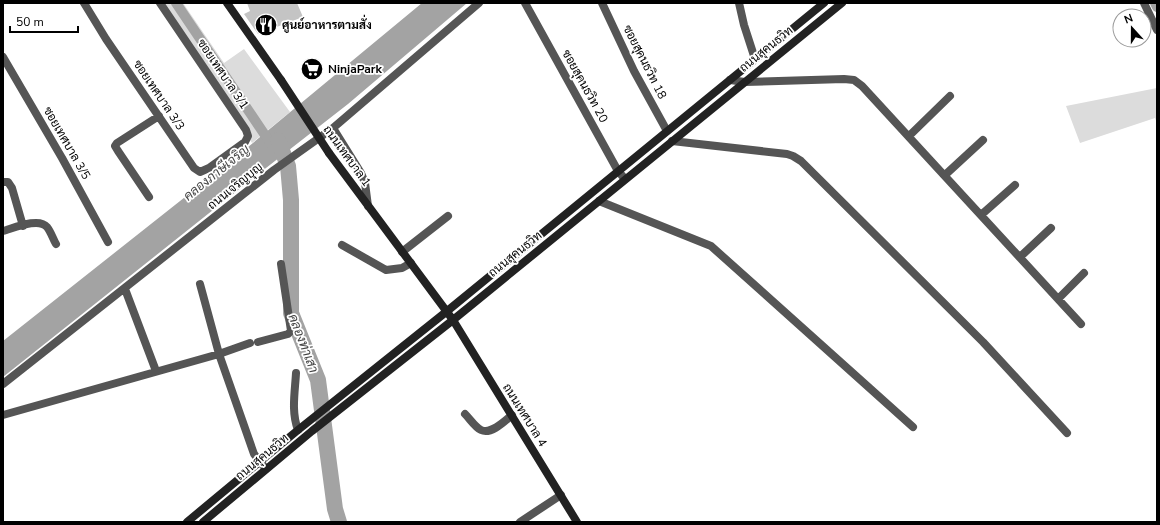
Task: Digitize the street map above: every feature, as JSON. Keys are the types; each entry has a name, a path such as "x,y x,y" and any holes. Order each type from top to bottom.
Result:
{"main road":[{"name":"ถนนเทศบาล 1","path":"227,3 281,80 329,153 453,320"},
{"name":"ถนนสุคนธวิท","path":"187,522 298,430 446,312 824,3"},
{"name":"ถนนสุคนธวิท","path":"203,522 312,431 453,320 842,3"},
{"name":"ถนนเทศบาล 4","path":"453,320 577,522"},
{"path":"375,368 381,376"}],"street":[{"name":"ซอยเทศบาล 3/3","path":"84,3 106,39 194,168 200,172 209,168 227,155"},
{"name":"ซอยเทศบาล 3/1","path":"160,3 246,130 248,136 245,142 227,155"},
{"name":"ถนนเจริญบุญ","path":"3,384 281,165 333,128 479,3"},
{"name":"ซอยสุคนธวิท 20","path":"526,3 618,171 625,179"},
{"name":"ซอยสุคนธวิท 18","path":"602,3 634,72 667,131"},
{"path":"739,3 744,25 756,59"},
{"path":"1144,3 1157,30"},
{"name":"ซอยเทศบาล 3/5","path":"3,56 62,158 108,242"},
{"path":"730,80 745,82 854,80 862,86 909,136 1081,324"},
{"path":"909,136 950,96"},
{"path":"149,197 115,146 117,143 159,116"},
{"path":"333,128 361,173 365,183 368,206"},
{"path":"945,175 983,140"},
{"path":"672,141 787,154 801,161 983,342 1067,433"},
{"path":"3,182 8,182 12,188 23,226"},
{"path":"981,215 1014,184"},
{"path":"599,201 711,246 913,427"},
{"path":"402,252 448,216"},
{"path":"3,231 36,222 42,223 48,228 56,244"},
{"path":"1020,257 1051,228"},
{"path":"342,245 386,270 402,268 410,263"},
{"path":"3,415 288,334 291,331 281,264"},
{"path":"1058,299 1084,273"},
{"path":"200,284 219,354 247,434 259,462 266,469"},
{"path":"125,289 156,371"},
{"path":"296,374 294,411 295,422 298,430"},
{"path":"465,414 479,429 483,431 499,426 512,415"},
{"path":"520,522 561,495"}],"shaded area":[{"path":"162,3 183,3 224,63 244,49 290,112 252,143"},
{"path":"422,3 467,3 348,104 3,377 3,341 242,152"},
{"path":"1157,88 1157,123 1155,118 1080,143 1066,106"}],"building":[{"name":"ศูนย์อาหารตามสั่ง","path":"247,3 297,3 303,17 258,34 244,14 250,11"}],"waterway":[{"name":"คลองท่าเสา","path":"176,3 271,144"},
{"path":"1155,3 1157,7"},
{"name":"คลองท่าเสา","path":"278,140 288,166 291,200 291,313 318,380 335,509 339,522"}],"place":[{"name":"ศูนย์อาหารตามสั่ง","path":"266,25"},
{"name":"NinjaPark","path":"312,69"}],"water label":[{"name":"คลองภาษีเจริญ","path":"216,172"}]}
